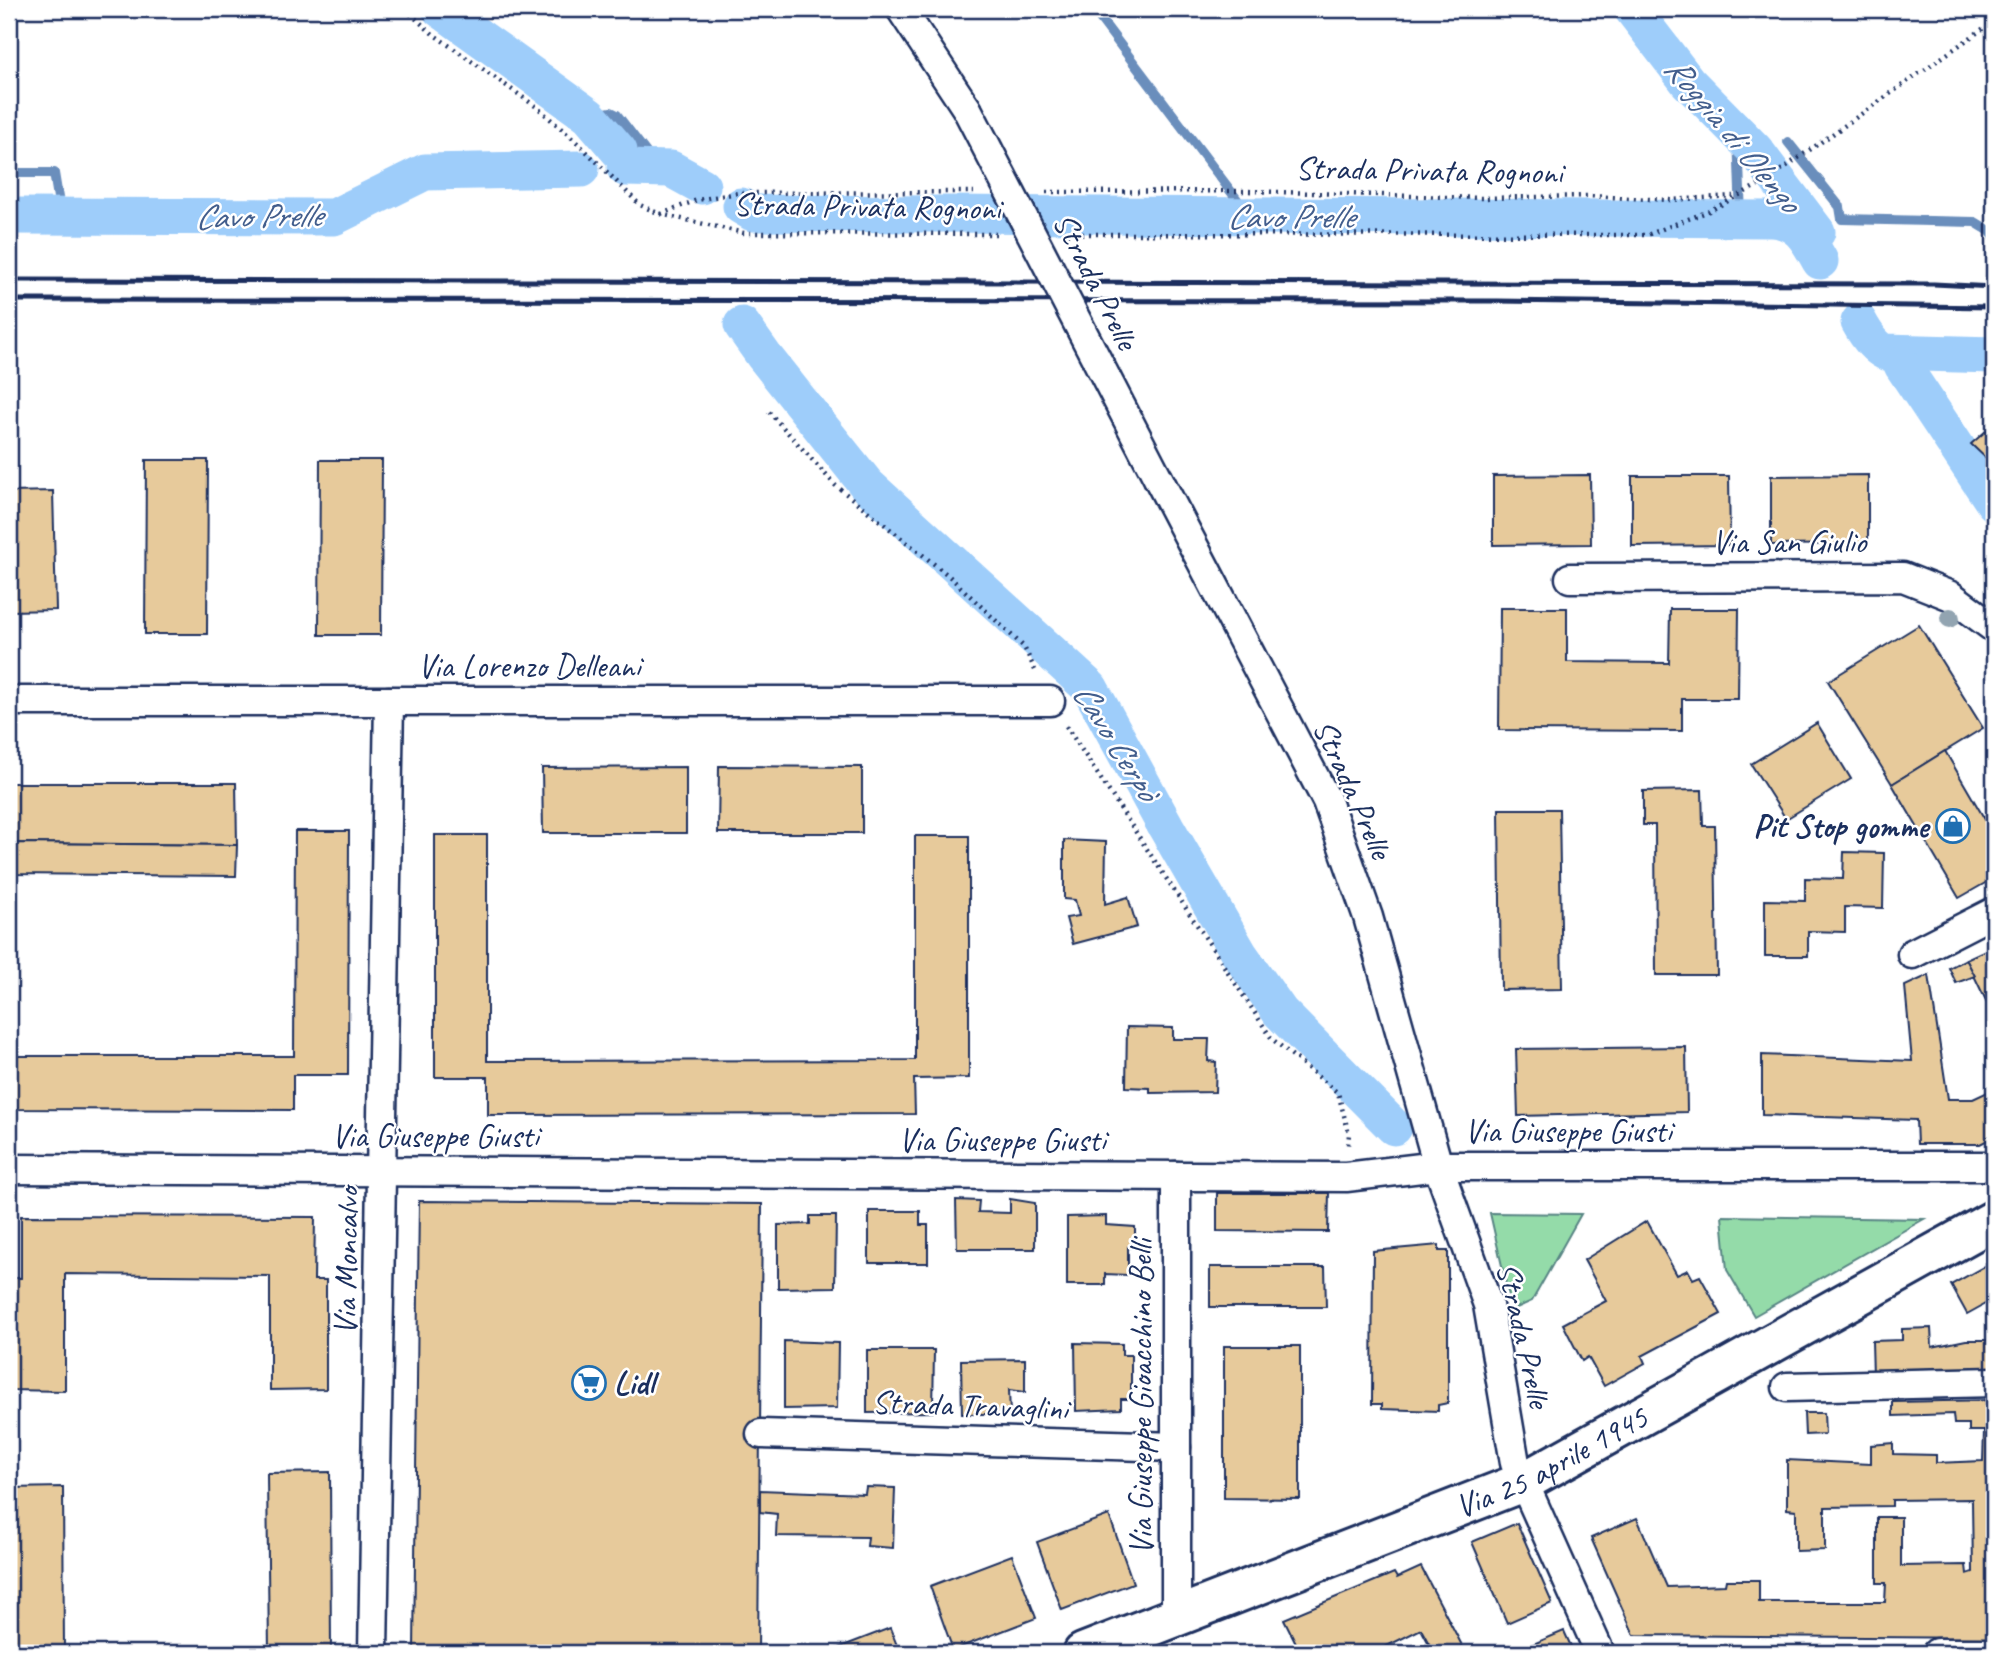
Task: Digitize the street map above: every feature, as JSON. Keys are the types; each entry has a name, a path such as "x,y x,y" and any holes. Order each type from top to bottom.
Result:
{"street":[{"name":"Strada Prelle","path":"901,9 967,109 1327,801 1368,918 1438,1166 1489,1305 1515,1463 1600,1653"},
{"name":"Via San Giulio","path":"1570,578 1903,577 1951,596 1994,628"},
{"name":"Via Lorenzo Delleani","path":"9,701 1050,701"},
{"name":"Via Moncalvo","path":"373,1653 389,701"},
{"path":"1912,954 1994,912"},
{"name":"Via Giuseppe Giusti","path":"9,1169 1346,1177 1438,1166 1994,1166"},
{"name":"Via Giuseppe Gioacchino Belli","path":"1176,1176 1176,1617"},
{"name":"Via 25 aprile 1945","path":"1083,1653 1523,1482 1994,1220"},
{"path":"1787,1387 1994,1382"},
{"name":"Strada Travaglini","path":"761,1434 1176,1447"},
{"path":"1937,1653 1994,1653"}],"path":[{"name":"Strada Privata Rognoni","path":"405,9 433,34 538,108 640,205 660,214 744,233 1008,234"},
{"name":"Strada Privata Rognoni","path":"1063,234 1647,235 1709,211 1764,182 1994,21"},
{"name":"Strada Privata Rognoni","path":"1038,192 1246,191 1481,198 1588,196 1671,200 1738,195"},
{"name":"Strada Privata Rognoni","path":"660,214 697,200 738,193 983,192"},
{"path":"769,412 835,485 949,576 1024,647 1050,701 1272,1039 1339,1093 1349,1134 1346,1177"}],"green space":[{"path":"1490,1213 1581,1214 1532,1301 1512,1310"},
{"path":"1722,1216 1924,1219 1754,1316 1727,1270"}],"building":[{"path":"1994,424 1994,466 1971,444"},
{"path":"146,460 208,460 207,634 145,634"},
{"path":"320,460 382,460 381,635 319,635"},
{"path":"1590,475 1591,544 1493,545 1493,476"},
{"path":"1868,475 1868,544 1771,545 1771,476"},
{"path":"1632,476 1729,476 1730,545 1632,546"},
{"path":"53,491 56,610 9,611 9,492"},
{"path":"1500,608 1567,608 1567,662 1669,663 1670,609 1739,609 1738,699 1682,699 1682,731 1499,730"},
{"path":"1919,625 1983,728 1892,784 1828,681"},
{"path":"1817,723 1851,779 1786,819 1751,764"},
{"name":"Pit Stop gomme","path":"1945,751 1994,835 1994,878 1959,898 1892,784"},
{"path":"719,766 862,767 862,833 718,833"},
{"path":"686,767 686,833 543,833 542,768"},
{"path":"9,783 236,783 237,845 9,843"},
{"path":"1702,790 1703,826 1715,826 1717,975 1656,975 1655,825 1643,825 1643,791"},
{"path":"1499,809 1559,809 1562,989 1501,990"},
{"path":"1994,810 1994,835 1984,816"},
{"path":"295,831 349,831 348,1075 293,1075 293,1110 9,1109 9,1056 294,1056"},
{"path":"435,835 487,835 487,1061 915,1060 915,836 969,836 969,1078 914,1079 915,1114 488,1115 488,1077 435,1077"},
{"path":"1064,840 1106,842 1105,904 1128,897 1137,927 1073,944 1066,918 1079,916 1075,900 1064,899"},
{"path":"9,843 237,845 236,876 9,874"},
{"path":"1844,852 1884,853 1883,908 1845,907 1845,932 1808,931 1808,956 1765,956 1765,900 1805,901 1805,878 1843,879"},
{"path":"1994,946 1994,1017 1966,959"},
{"path":"1966,959 1975,976 1956,983 1949,968"},
{"path":"1929,975 1948,1099 1973,1099 1994,1089 1994,1137 1980,1144 1917,1144 1916,1120 1762,1115 1762,1055 1912,1061 1905,986"},
{"path":"1127,1027 1173,1028 1173,1039 1209,1039 1208,1061 1216,1062 1215,1092 1150,1093 1150,1088 1126,1087"},
{"path":"1686,1047 1687,1112 1518,1116 1516,1049"},
{"path":"1217,1193 1329,1193 1328,1232 1217,1231"},
{"path":"1010,1199 1035,1203 1035,1249 957,1249 956,1200 979,1201 978,1212 1010,1213"},
{"name":"Lidl","path":"419,1201 762,1204 758,1653 414,1653"},
{"path":"869,1211 920,1211 920,1225 928,1225 928,1263 869,1263"},
{"path":"21,1216 315,1217 314,1280 326,1280 326,1389 270,1390 270,1276 65,1274 65,1391 9,1390 9,1278 21,1278"},
{"path":"810,1216 836,1216 835,1287 778,1288 778,1225 810,1224"},
{"path":"1106,1216 1106,1225 1135,1227 1135,1248 1128,1247 1128,1275 1105,1274 1105,1285 1067,1285 1067,1217"},
{"path":"1647,1221 1677,1275 1688,1270 1693,1279 1700,1276 1721,1314 1642,1356 1645,1363 1604,1386 1588,1357 1582,1361 1563,1324 1606,1301 1584,1260"},
{"path":"1439,1245 1439,1251 1448,1251 1448,1403 1438,1405 1438,1411 1382,1409 1382,1404 1372,1404 1373,1251"},
{"path":"1994,1261 1994,1299 1967,1314 1951,1285"},
{"path":"1210,1267 1325,1267 1326,1307 1210,1307"},
{"path":"1931,1328 1932,1347 1966,1340 1994,1340 1994,1373 1873,1376 1872,1341 1902,1340 1902,1329"},
{"path":"784,1341 838,1343 837,1408 784,1409"},
{"path":"1075,1343 1122,1344 1122,1355 1131,1355 1131,1399 1121,1399 1121,1409 1076,1411"},
{"path":"1224,1346 1300,1346 1300,1499 1224,1498"},
{"path":"867,1350 934,1350 933,1412 867,1413"},
{"path":"1025,1359 1025,1392 1009,1390 1010,1414 962,1414 961,1360"},
{"path":"1994,1400 1994,1558 1989,1574 1989,1601 1994,1602 1994,1638 1634,1635 1591,1538 1637,1518 1667,1587 1725,1585 1726,1580 1759,1580 1759,1602 1885,1602 1886,1583 1877,1583 1877,1517 1901,1517 1901,1566 1966,1565 1967,1574 1973,1572 1972,1499 1892,1500 1892,1506 1825,1507 1825,1550 1796,1551 1796,1510 1787,1509 1787,1460 1871,1464 1871,1445 1893,1443 1893,1454 1936,1455 1936,1463 1983,1461 1984,1431 1969,1431 1969,1424 1954,1424 1953,1414 1893,1416 1893,1402"},
{"path":"1804,1413 1824,1413 1825,1434 1805,1435"},
{"path":"330,1472 331,1653 269,1653 267,1473"},
{"path":"63,1487 64,1653 9,1653 9,1488"},
{"path":"866,1487 895,1488 893,1548 867,1546 868,1537 776,1536 777,1514 760,1512 760,1490 865,1494"},
{"path":"1109,1515 1133,1583 1062,1610 1037,1542"},
{"path":"1517,1523 1552,1603 1507,1623 1472,1542"},
{"path":"1012,1555 1036,1618 953,1650 930,1586"},
{"path":"1421,1567 1466,1653 1434,1653 1421,1629 1373,1653 1301,1653 1284,1619 1394,1573 1397,1578"},
{"path":"890,1628 900,1653 825,1653"},
{"path":"1564,1631 1574,1653 1521,1653 1519,1650"}],"waterway":[{"path":"440,9 589,116 619,151"},
{"path":"1093,9 1248,214"},
{"name":"Roggia di Olengo","path":"1632,9 1688,82 1755,150 1817,232"},
{"path":"589,116 611,112 617,115 657,167"},
{"path":"1738,135 1741,218"},
{"path":"1788,142 1840,207 1842,219 1975,222 1994,236"},
{"name":"Cavo Prelle","path":"625,168 671,169 702,186"},
{"name":"Cavo Prelle","path":"9,216 334,217 425,172 581,169"},
{"path":"9,173 54,173 61,216"},
{"name":"Cavo Prelle","path":"741,206 753,213 1771,219 1788,223 1801,232 1820,261"},
{"name":"Cavo Prelle","path":"1859,322 1867,335 1885,352 1994,355"},
{"name":"Cavo Cerpò","path":"742,325 867,485 1090,688 1240,955 1280,1012 1394,1127"},
{"name":"Roggia di Olengo","path":"1902,365 1994,503"}],"railway":[{"path":"9,280 1934,284 1994,287"},
{"path":"9,300 1498,301 1994,307"}],"place":[{"name":"Pit Stop gomme","path":"1953,826"},
{"name":"Lidl","path":"589,1383"}]}
